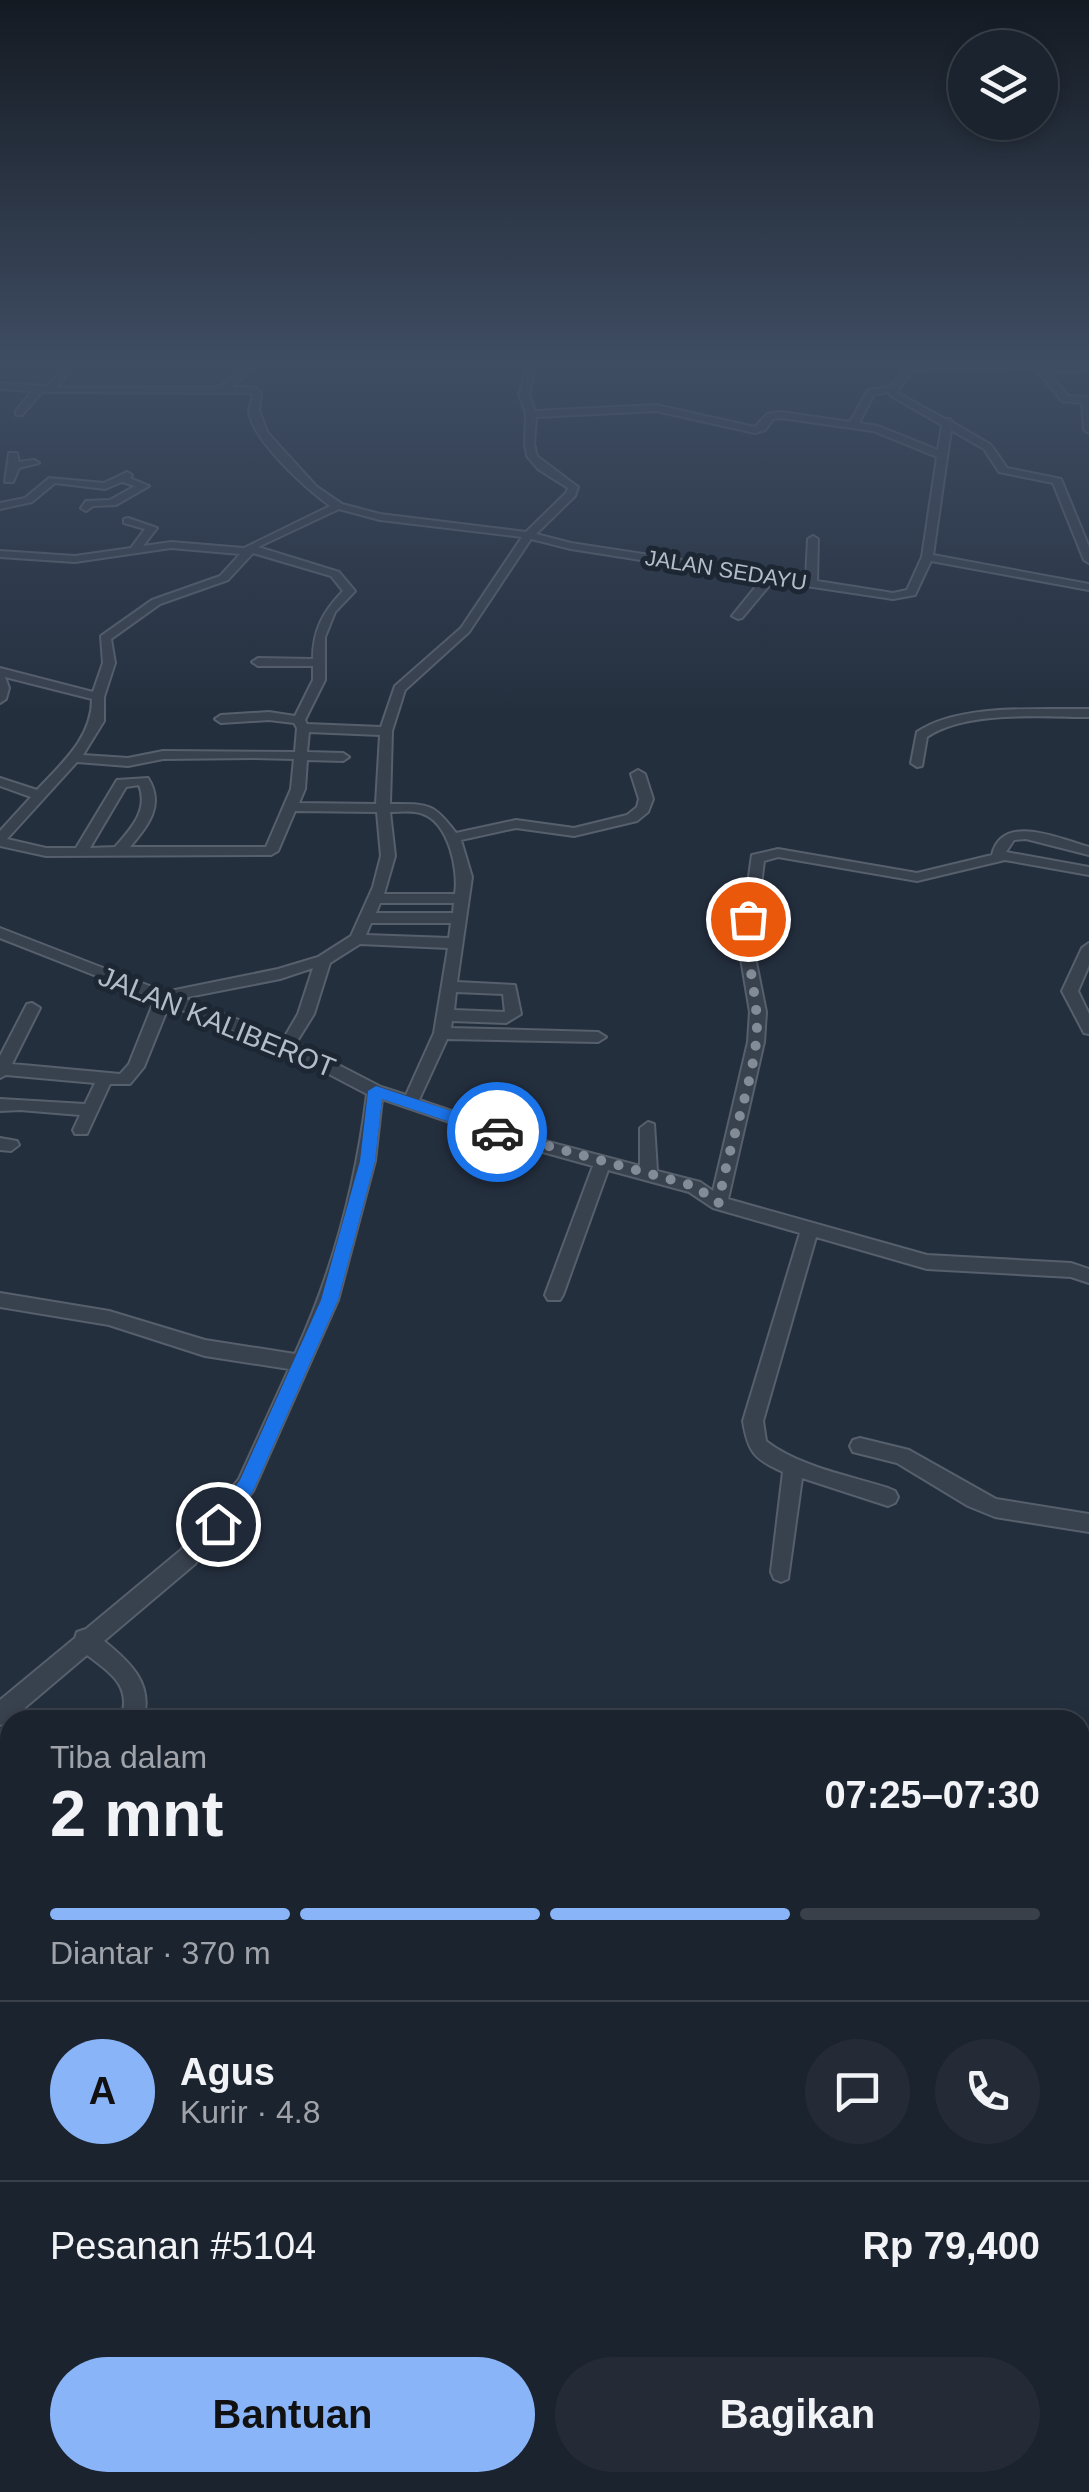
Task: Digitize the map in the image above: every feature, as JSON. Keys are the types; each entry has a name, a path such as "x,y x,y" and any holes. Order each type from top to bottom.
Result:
{"street":[{"path":"0,506 28,500 50,482"},
{"path":"73,482 105,486"},
{"path":"112,482 90,502 112,502 144,486 137,482"},
{"path":"306,482 338,506"},
{"path":"358,940 388,856 383,806 386,731 398,689 465,630 528,536 571,494 573,487 566,482"},
{"name":"JALAN SEDAYU","path":"338,506 380,517 482,526 571,546 904,596 912,593 927,557 935,482"},
{"path":"1058,482 1089,560"},
{"path":"0,554 75,559 171,545 248,550 340,577 350,593 330,611 319,637 319,680 301,724 298,789 271,851 35,852 0,840 74,758 98,721 98,697 109,664 105,638 156,602 224,578 248,550 338,506"},
{"path":"128,521 152,528 134,549"},
{"path":"811,582 813,540"},
{"path":"927,557 1089,587"},
{"path":"738,616 770,577"},
{"path":"258,662 320,663"},
{"path":"0,698 4,688 0,675 98,697"},
{"path":"917,763 920,736 932,726 992,716 1089,713"},
{"path":"221,719 269,716 301,724 386,731"},
{"path":"74,758 128,762 163,756 344,758"},
{"path":"453,838 516,824 574,832 632,818 642,809 646,798 638,774"},
{"path":"80,852 122,782 143,781 149,790 148,812 119,850"},
{"path":"0,782 38,794"},
{"path":"288,807 383,806 429,810 453,838 464,873 442,1033 410,1103"},
{"path":"998,858 1001,845 1010,836 1089,851"},
{"path":"719,1203 756,1042 758,1012 746,947 754,863 762,854 778,853 917,877 998,858 1089,871"},
{"path":"376,898 462,899"},
{"path":"366,918 458,918"},
{"name":"JALAN KALIBEROT","path":"0,932 287,1045 376,1091 520,1140 694,1186 719,1203 927,1262 1071,1270 1089,1276"},
{"path":"32,1008 0,1070 124,1080 132,1074 164,996 280,974 323,960 358,940 452,942"},
{"path":"1089,948 1070,990 1089,1029"},
{"path":"287,1045 306,1014 323,960"},
{"path":"444,1015 506,1018 514,1014 510,990 448,987"},
{"path":"442,1033 598,1037"},
{"path":"81,1130 104,1080"},
{"path":"5,1710 188,1556 246,1485 329,1300 363,1178 376,1091"},
{"path":"13,1106 90,1110"},
{"path":"648,1128 649,1174"},
{"path":"554,1294 603,1162"},
{"path":"809,1231 753,1421 757,1445 775,1459 888,1496"},
{"path":"0,1300 109,1318 205,1348 301,1363"},
{"path":"860,1446 902,1456 995,1508 1089,1523"},
{"path":"781,1572 793,1466"},
{"path":"85,1639 133,1682 138,1703 136,1710"}],"way so far":[{"path":"497,1132 694,1186 719,1203 756,1042 758,1012 746,947 748,919"}],"route":[{"path":"218,1524 246,1485 329,1300 368,1161 376,1091 497,1132"}]}
